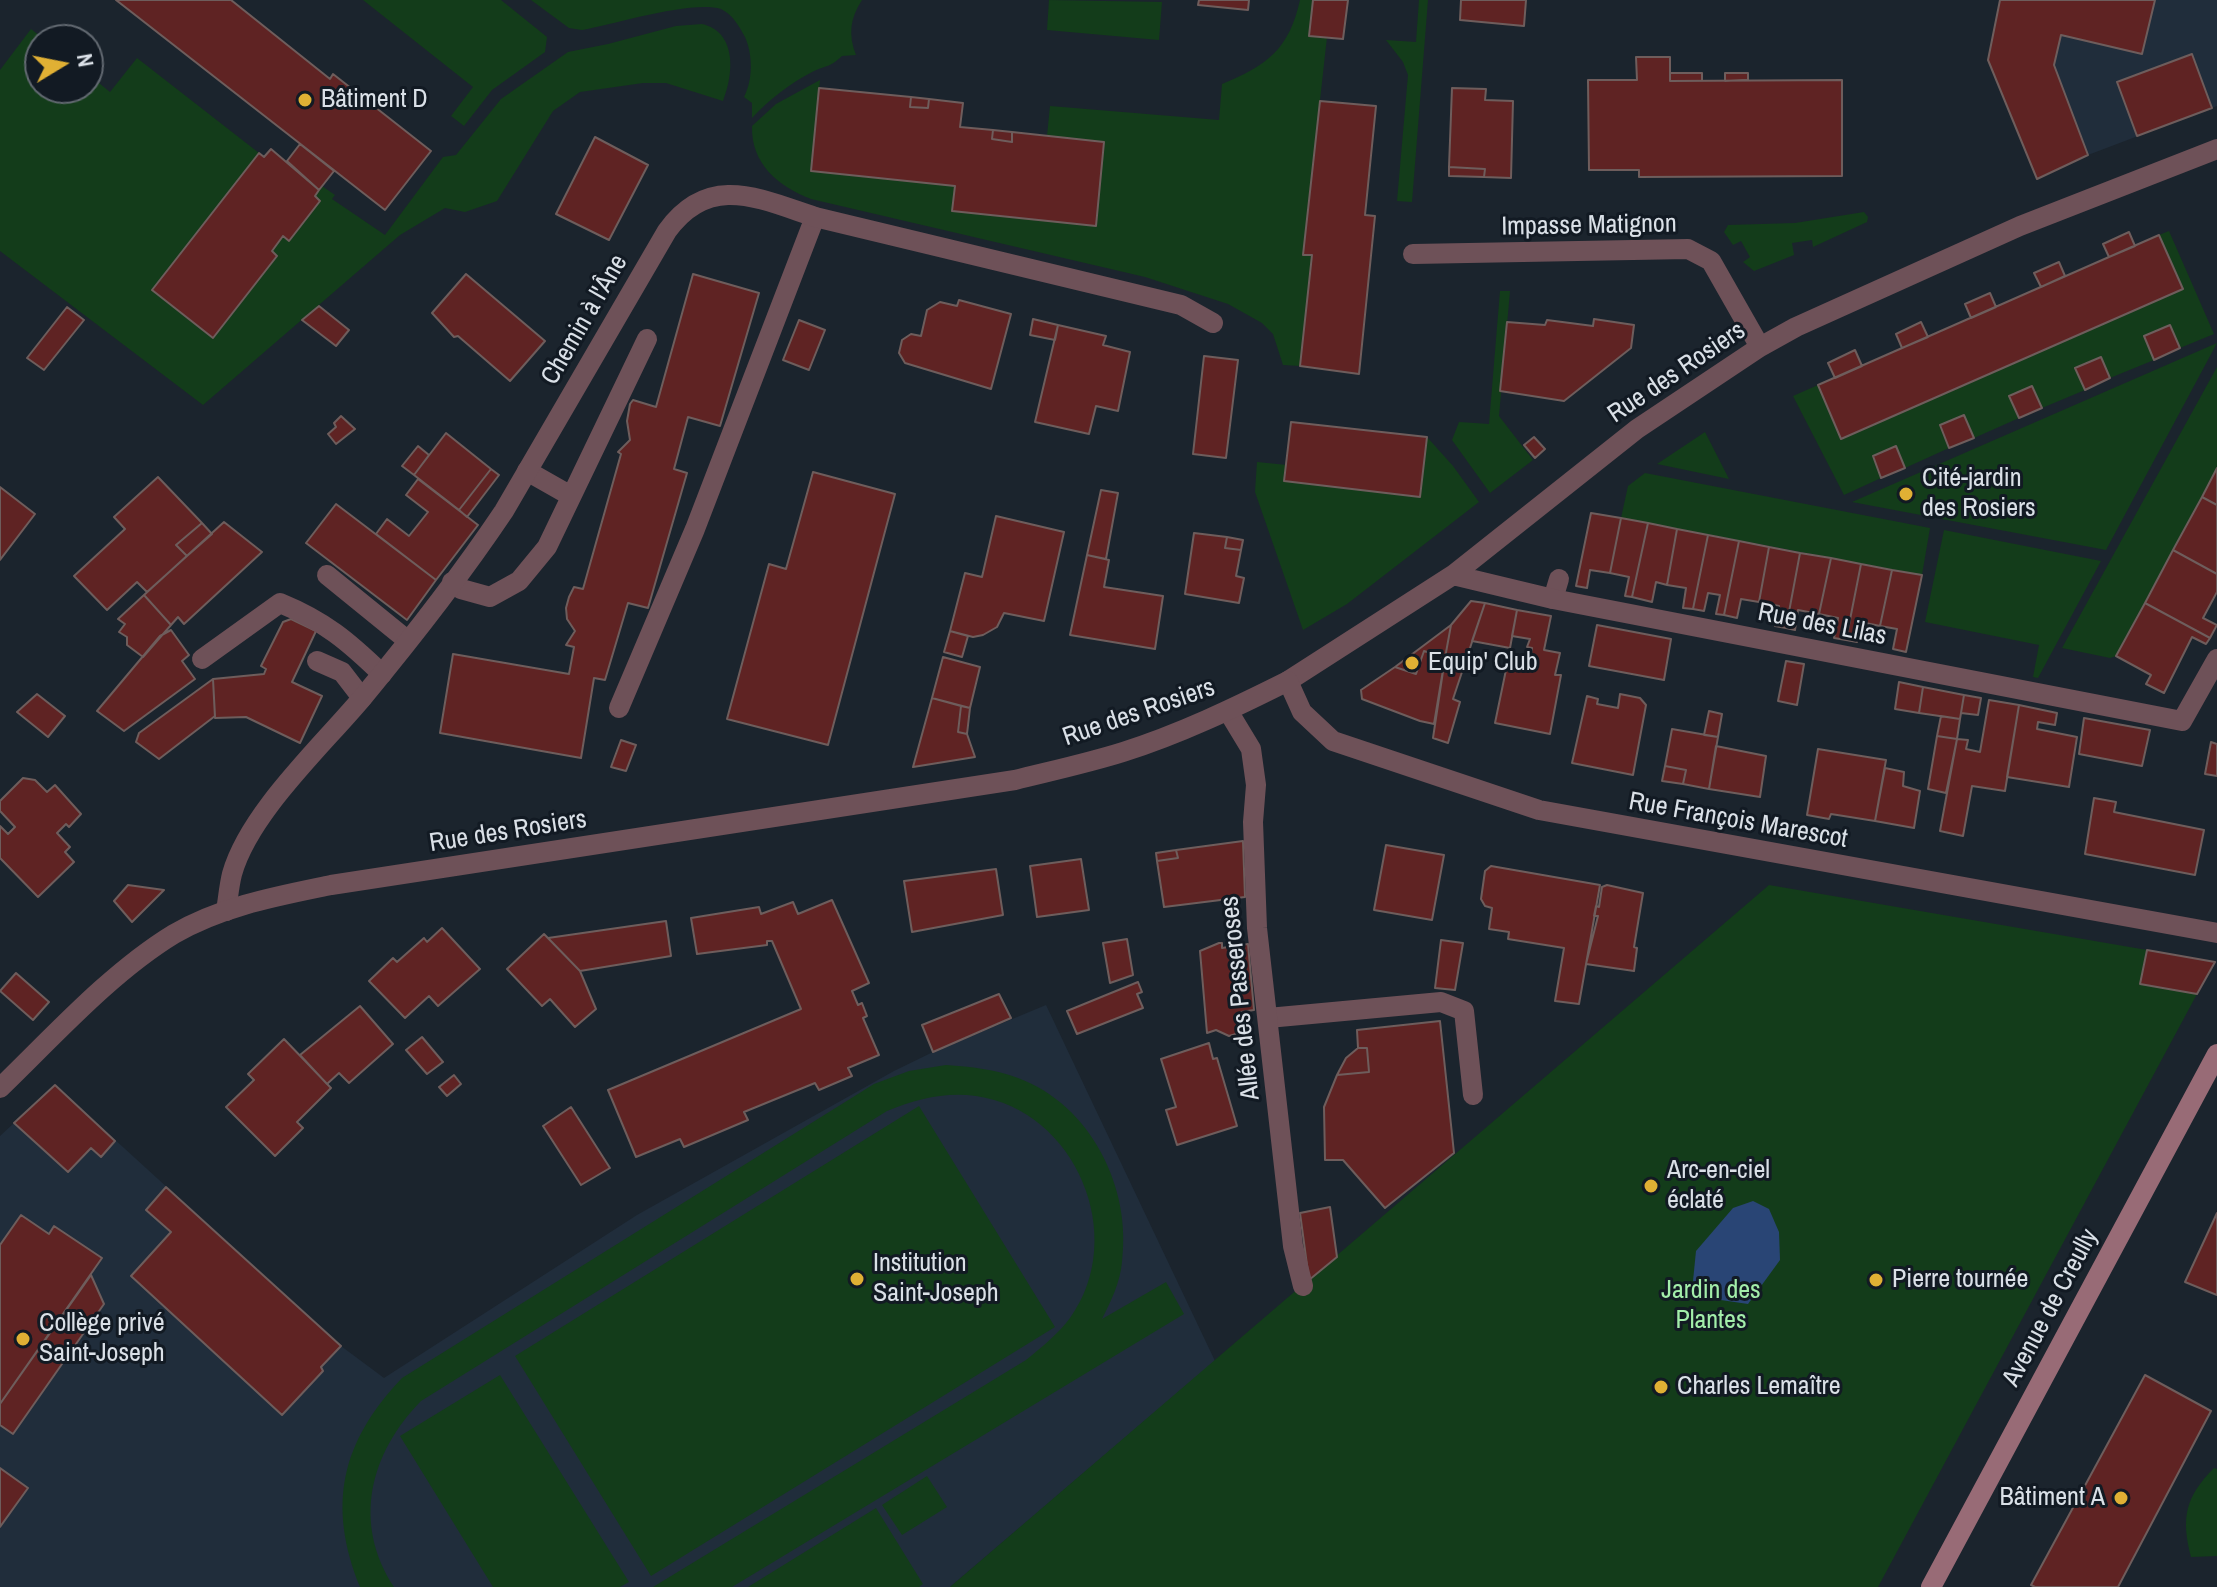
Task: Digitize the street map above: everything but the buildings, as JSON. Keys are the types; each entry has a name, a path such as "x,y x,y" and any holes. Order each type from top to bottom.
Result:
{"main road":[{"name":"Avenue de Creully","path":"1931,1587 2217,1054"}],"street":[{"name":"Rue des Rosiers","path":"0,1088 144,955 174,934 226,911 271,897 331,885 1015,780 1123,752 1228,711 1288,681 1453,575 1637,429 1760,347 1796,327 2020,226 2217,149"},
{"name":"Chemin à l'Âne","path":"226,911 233,872 248,839 275,799 382,674 504,511 667,231 681,212 697,201 730,193 770,201 815,217 1181,305 1213,323"},
{"path":"619,708 695,529 815,217"},
{"name":"Impasse Matignon","path":"1413,254 1688,249 1711,261 1760,347"},
{"path":"452,582 461,589 490,597 519,581 547,547 647,339"},
{"path":"527,471 571,496"},
{"path":"327,575 407,640"},
{"name":"Rue des Lilas","path":"1453,575 1556,589 2182,721 2217,659"},
{"path":"202,659 280,603 325,623 382,674"},
{"path":"317,661 342,672 362,698"},
{"name":"Rue François Marescot","path":"1288,681 1302,712 1333,741 1539,810 2217,933"},
{"name":"Allée des Passeroses","path":"1228,711 1251,749 1256,785 1253,822 1257,928 1293,1246 1303,1286"},
{"path":"1268,1018 1441,1002 1464,1011 1473,1095"}],"shaded area":[{"path":"2000,0 2217,0 2217,106 2088,155 2037,179 1988,60"},
{"name":"Institution Saint-Joseph","path":"1046,1005 1215,1361 950,1587 0,1587 0,1136 55,1085 341,1346 384,1378 637,1215 894,1071"}],"green space":[{"path":"363,0 501,0 547,37 545,52 492,90 464,126 451,116 473,87"},
{"path":"531,0 862,0 852,27 856,55 842,56 797,81 752,118 752,103 744,97 750,75 748,44 735,21 721,9 673,10 582,30 569,28"},
{"path":"1049,0 1162,2 1159,40 1047,30"},
{"path":"1300,0 1313,0 1327,37 1303,254 1312,255 1300,366 1283,365 1273,334 1262,323 1228,304 1145,277 811,199 778,180 756,152 752,126 776,104 820,80 811,171 955,186 953,211 1096,226 1104,142 1047,136 1050,106 1219,120 1222,84 1252,70 1274,53 1290,31"},
{"path":"1419,0 1428,0 1412,202 1397,201 1408,75 1403,62 1386,40 1416,42"},
{"path":"702,24 722,36 730,55 729,79 723,101 666,83 580,92 553,111 497,201 465,212 445,208 400,235 203,405 0,251 0,70 24,38 24,104 104,104 104,87 110,92 137,58 259,153 213,338 277,256 272,251 283,236 289,240 320,201 315,196 322,186 335,195 332,199 385,235 443,157 456,155 501,99 568,52 676,26"},
{"path":"1864,212 1867,222 1813,247 1812,240 1792,243 1794,255 1754,271 1743,262 1750,257 1741,241 1733,245 1724,232 1728,225 1795,223"},
{"path":"2169,231 2214,334 2180,348 2170,325 2145,336 2154,360 2110,378 2100,357 2075,368 2085,390 2042,408 2032,387 2009,396 2019,418 1974,438 1963,415 1941,425 1949,448 1905,468 1896,447 1873,456 1881,478 1844,495 1793,396 1818,385 2183,288 2159,235"},
{"path":"1500,291 1510,291 1499,416 1533,460 1490,493 1452,440 1459,422 1489,424"},
{"path":"2217,343 2106,550 1852,502"},
{"path":"2217,367 2217,468 2116,656 2110,658 2062,648"},
{"path":"1705,432 1729,479 1657,464"},
{"path":"1427,437 1479,502 1347,604 1303,630 1255,492 1257,462 1287,465"},
{"path":"1645,473 1930,528 1922,575 1621,518 1628,486"},
{"path":"1944,530 2101,561 2038,678 2033,677 2039,645 1925,622"},
{"name":"Jardin des Plantes","path":"1769,885 2147,950 2197,994 1878,1587 950,1587"},
{"path":"946,1065 1001,1072 1044,1091 1086,1129 1101,1152 1113,1178 1123,1234 1119,1277 1102,1319 1166,1282 1184,1314 732,1587 653,1587 1026,1360 1070,1318 1087,1286 1094,1251 1093,1216 1083,1182 1065,1151 1041,1125 1011,1106 976,1096 942,1096 909,1103 887,1111 421,1401 389,1443 373,1490 373,1538 381,1563 394,1587 360,1587 344,1529 346,1476 365,1426 402,1378 874,1084 909,1071"},
{"path":"919,1106 1055,1327 651,1576 515,1356"},
{"path":"500,1375 629,1582 620,1587 493,1587 400,1436"},
{"path":"2214,1468 2217,1469 2217,1556 2191,1557 2186,1531 2188,1509 2197,1489"},
{"path":"927,1476 947,1507 902,1535 882,1505"},
{"path":"876,1508 923,1584 919,1587 748,1587"}],"water":[{"path":"1753,1201 1769,1209 1779,1232 1780,1260 1748,1304 1714,1299 1693,1281 1696,1251 1733,1208"}],"place":[{"name":"Bâtiment D","path":"305,100"},
{"name":"Cité-jardin des Rosiers","path":"1906,494"},
{"name":"Equip' Club","path":"1412,663"},
{"name":"Arc-en-ciel éclaté","path":"1651,1186"},
{"name":"Institution Saint-Joseph","path":"857,1279"},
{"name":"Pierre tournée","path":"1876,1280"},
{"name":"Collège privé Saint-Joseph","path":"23,1339"},
{"name":"Charles Lemaître","path":"1661,1387"},
{"name":"Bâtiment A","path":"2121,1498"}]}
